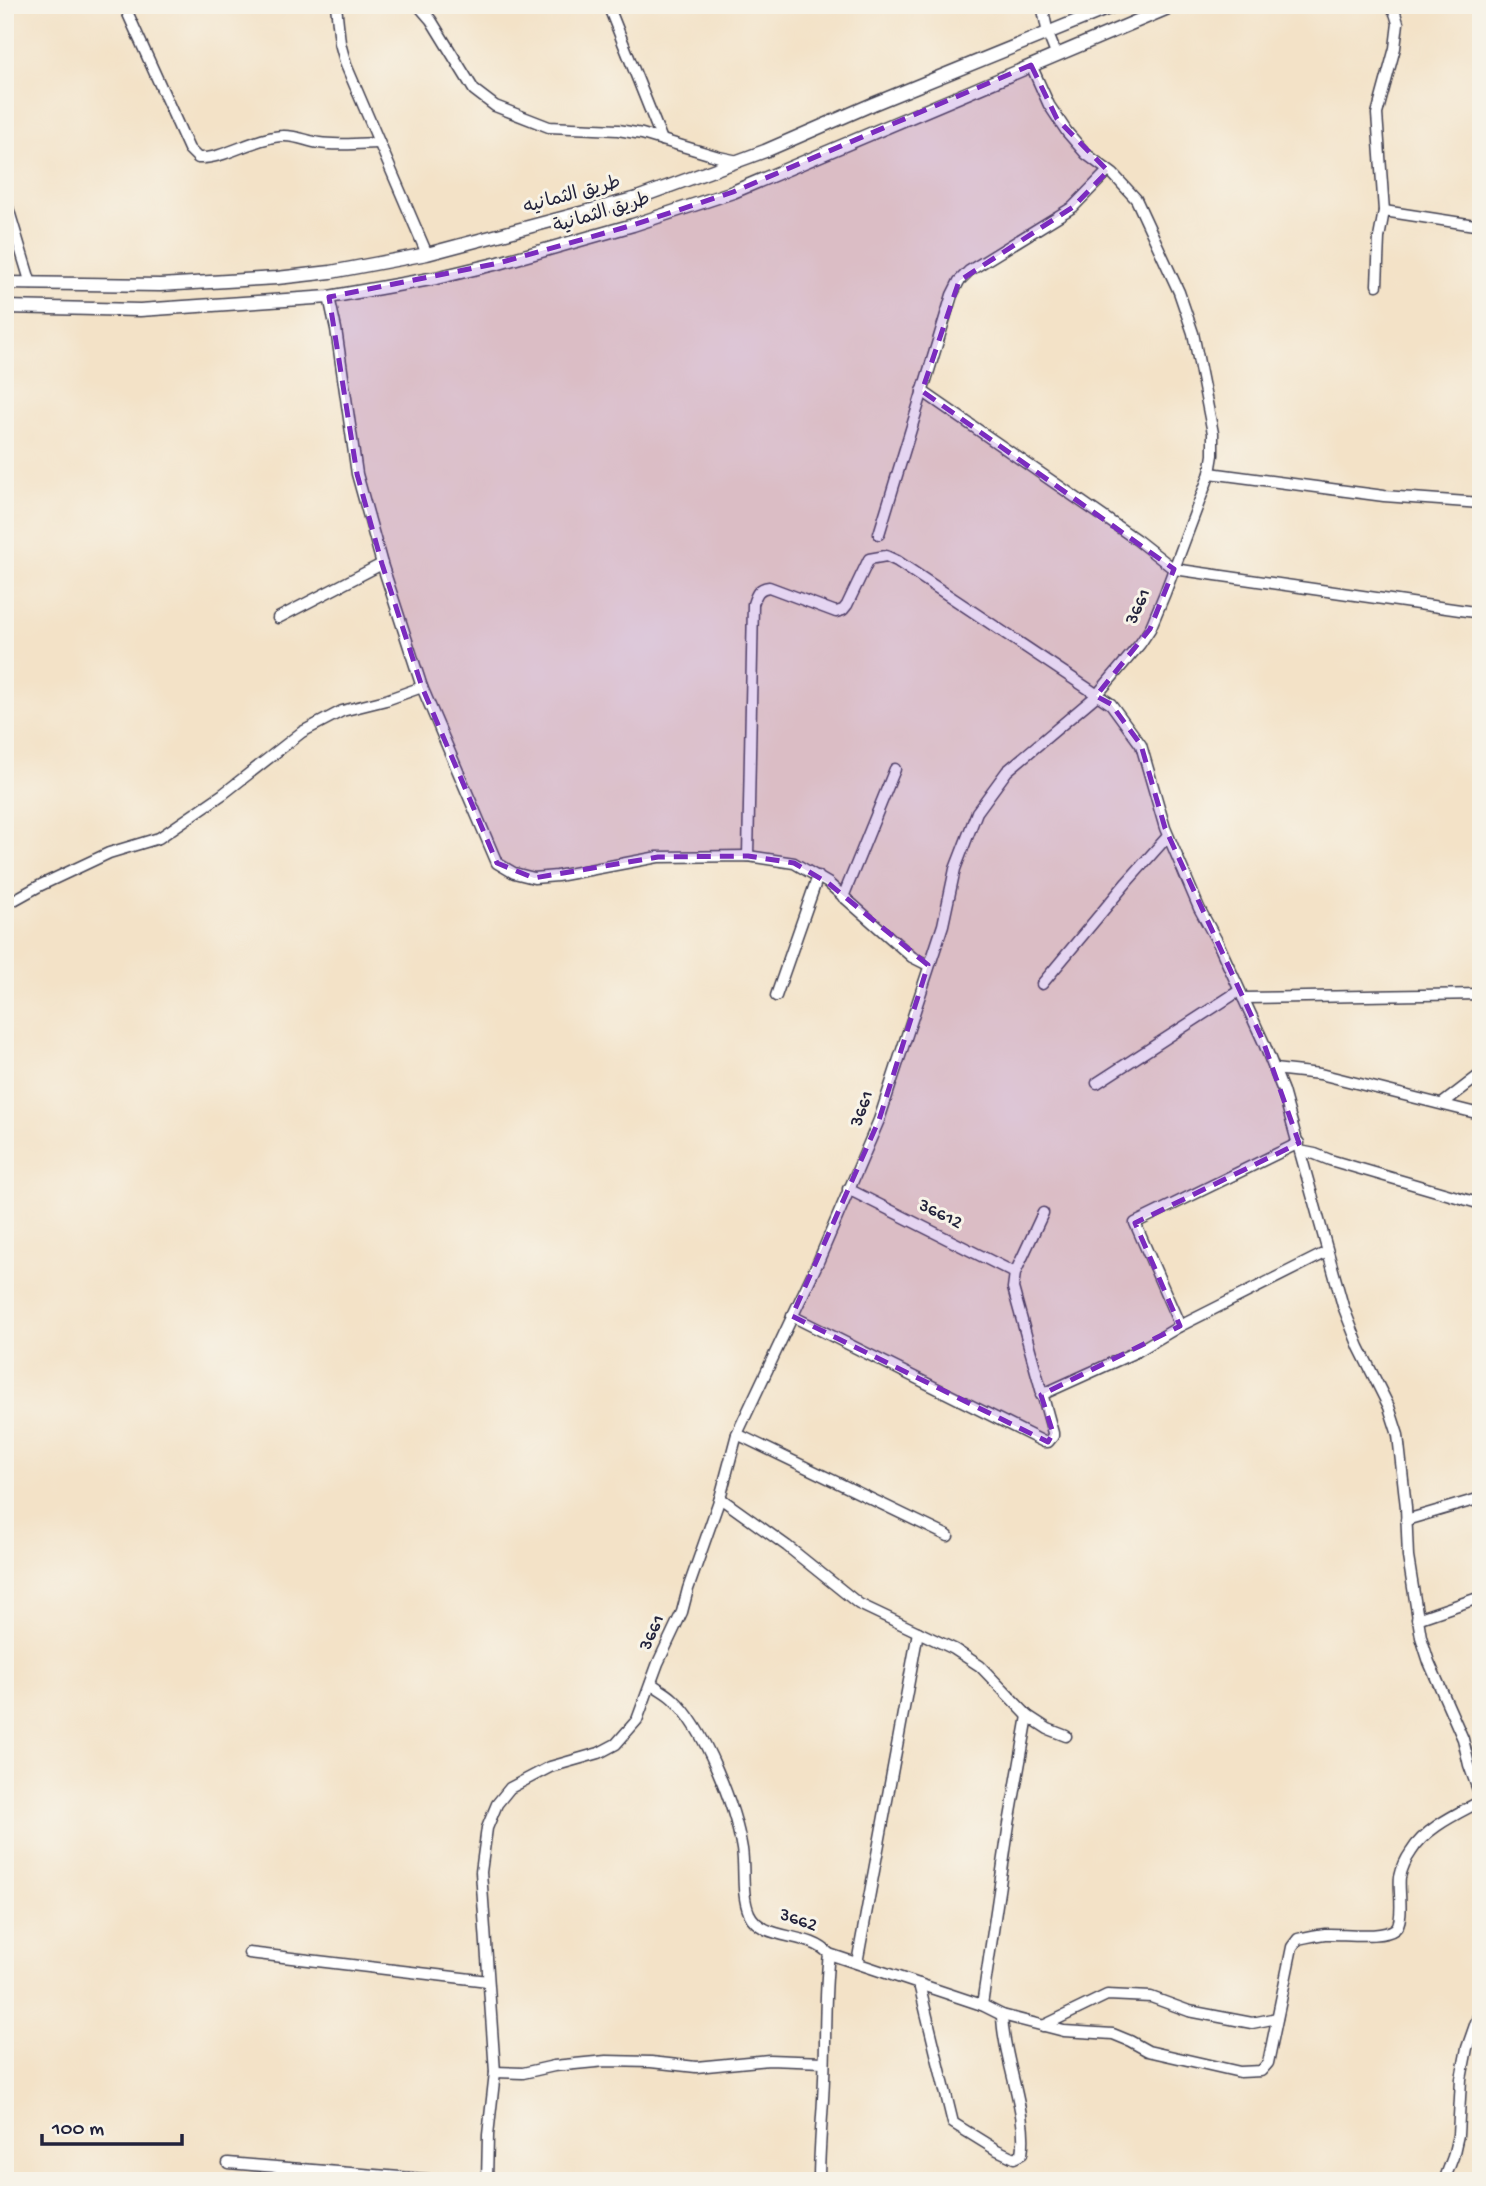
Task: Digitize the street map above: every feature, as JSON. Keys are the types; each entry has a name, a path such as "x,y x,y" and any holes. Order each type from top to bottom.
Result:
{"street":[{"path":"124,5 189,149 198,158 280,136 294,136 318,143 379,143"},
{"path":"336,5 340,43 346,65 427,254"},
{"path":"418,5 431,20 474,90 495,106 550,127 618,130 738,161"},
{"path":"608,5 662,140"},
{"path":"1042,5 1048,34 1056,54"},
{"name":"طريق الثمانيه","path":"5,283 160,285 277,278 331,272 427,254 637,198 738,161 1116,5"},
{"name":"طريق الثمانية","path":"5,307 139,310 329,297 499,264 633,225 733,192 1175,5"},
{"path":"1377,285 1379,238 1384,211 1377,114 1395,48 1398,23 1389,5"},
{"name":"3661","path":"487,2181 488,2135 495,2072 481,1872 487,1828 497,1804 510,1788 550,1767 599,1753 617,1744 637,1720 658,1663 682,1612 720,1498 737,1434 818,1262 879,1120 943,925 955,869 977,812 1007,771 1096,696 1140,644 1150,629 1210,473 1213,433 1198,353 1187,313 1136,199 1108,170 1086,154 1057,119 1031,65"},
{"path":"878,534 952,295 959,281 969,271 1073,207 1108,170"},
{"path":"5,198 31,284"},
{"path":"1384,211 1481,226"},
{"path":"329,297 357,474 382,565 422,687 497,863 514,873 534,878 659,857 748,856 794,863 818,876 912,957 928,965"},
{"path":"922,391 1137,540 1174,569 1481,613"},
{"path":"1210,473 1384,496 1481,503"},
{"path":"748,856 753,604 762,588 769,587 836,611 843,610 869,559 886,556 1111,704 1141,745 1168,836 1274,1069 1300,1147 1343,1306 1359,1347 1389,1407 1398,1435 1408,1557 1418,1619 1429,1662 1463,1739 1481,1800 1427,1834 1409,1854 1400,1877 1401,1914 1395,1929 1383,1933 1325,1934 1298,1939 1292,1947 1268,2063 1261,2071 1240,2072 1148,2051 1113,2034 1064,2031 1002,2015 982,2005 829,1954"},
{"path":"278,618 382,565"},
{"path":"5,905 109,853 159,838 223,794 302,733 342,711 386,700 422,687"},
{"path":"843,897 895,769"},
{"path":"1042,984 1168,836"},
{"path":"776,996 818,876"},
{"path":"1097,1083 1241,994 1481,994"},
{"path":"1274,1069 1320,1074 1476,1113"},
{"path":"1442,1104 1481,1074"},
{"path":"1180,1326 1135,1223 1300,1147 1342,1164 1481,1204"},
{"name":"36612","path":"848,1189 1015,1273"},
{"path":"792,1315 1048,1442 1053,1433 1013,1288 1015,1273 1043,1213"},
{"path":"1041,1395 1138,1351 1180,1326 1327,1252"},
{"path":"737,1434 948,1536"},
{"path":"720,1498 787,1546 859,1604 954,1649 980,1666 1028,1716 1048,1729 1066,1736"},
{"path":"1406,1520 1481,1498"},
{"path":"1418,1619 1481,1597"},
{"path":"857,1964 918,1632"},
{"name":"3662","path":"651,1683 673,1698 688,1717 720,1776 739,1835 749,1913 764,1928 815,1945 829,1954 825,1989 819,2181"},
{"path":"982,2005 1028,1716"},
{"path":"249,1953 488,1981"},
{"path":"919,1984 953,2123 1014,2158 1022,2154 1023,2146 1019,2106 1005,2046 1002,2015"},
{"path":"1043,2026 1107,1995 1151,1997 1189,2011 1252,2023 1277,2018"},
{"path":"1444,2181 1458,2135 1461,2079 1467,2048 1481,2008"},
{"path":"495,2072 523,2073 554,2066 606,2061 696,2067 769,2060 824,2062"},
{"path":"229,2163 449,2181"}],"highlighted area":[{"path":"1031,65 1057,119 1108,171 1073,207 959,281 922,391 1174,569 1150,629 1096,696 1111,704 1141,745 1165,828 1263,1041 1299,1143 1135,1223 1180,1326 1041,1395 1053,1433 1048,1442 792,1316 879,1120 928,965 828,883 794,863 748,856 658,857 534,878 497,863 422,687 382,564 357,474 329,297 499,263 633,225 733,192"}]}
